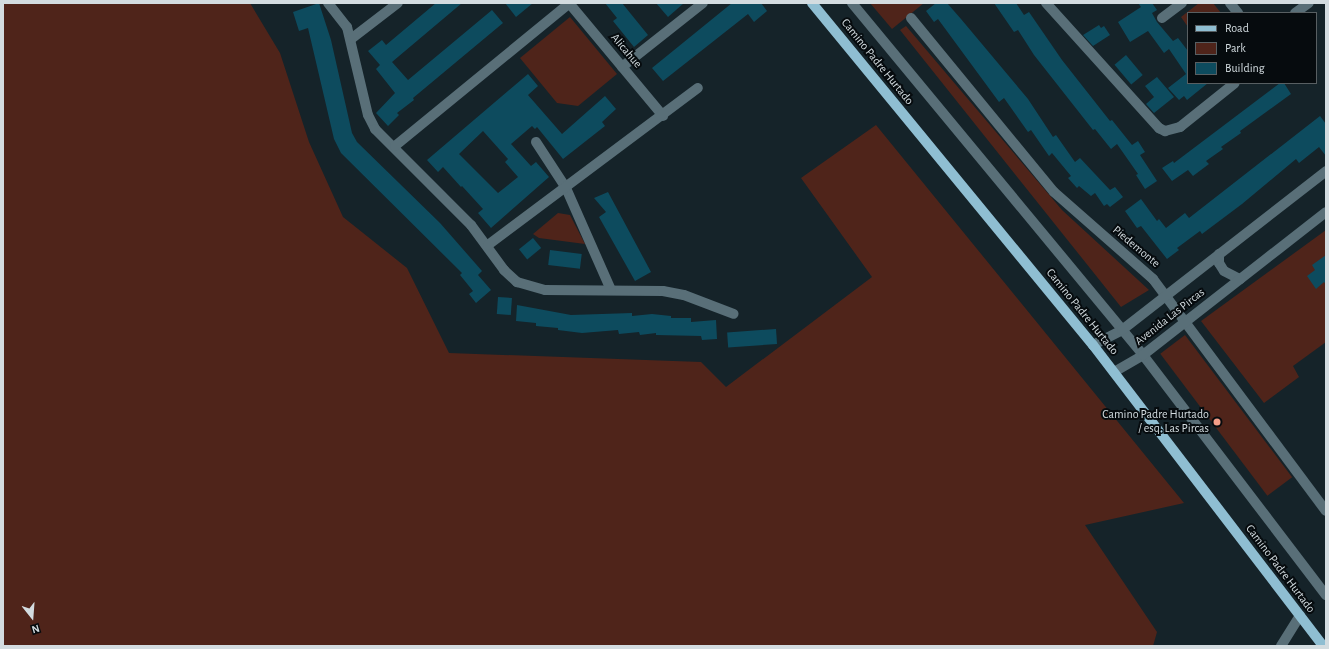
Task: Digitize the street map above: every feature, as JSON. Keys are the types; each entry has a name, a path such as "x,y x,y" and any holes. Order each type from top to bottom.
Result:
{"main road":[{"name":"Camino Padre Hurtado","path":"812,3 1114,372 1322,646"}],"street":[{"path":"328,3 347,27 368,115 375,129 394,146 488,245 504,270 517,282 545,290 663,291 684,295 734,314"},
{"path":"351,39 398,3"},
{"path":"394,146 569,3"},
{"name":"Alicahue","path":"569,3 663,116"},
{"path":"622,67 703,3"},
{"name":"Camino Padre Hurtado","path":"852,3 1143,355 1326,595"},
{"path":"1046,3 1159,128 1165,131 1180,127 1234,84"},
{"path":"1162,18 1182,3"},
{"path":"1230,3 1237,12"},
{"path":"1296,12 1309,3"},
{"name":"Piedemonte","path":"911,18 1054,192 1154,279 1326,511"},
{"path":"488,245 663,116 698,88"},
{"path":"536,142 566,188 611,290"},
{"name":"Avenida Las Pircas","path":"1093,346 1122,330 1326,172"},
{"name":"Avenida Las Pircas","path":"1114,372 1143,355 1326,212"},
{"path":"1219,254 1224,271 1240,279"},
{"path":"1281,646 1300,616"}],"green space":[{"path":"3,3 250,3 280,53 309,142 343,217 407,268 449,353 701,362 726,387 872,277 801,178 876,125 1184,503 1085,525 1157,632 1153,646 3,646"},
{"path":"870,3 924,3 892,29"},
{"path":"1199,3 1213,3 1220,12 1187,12"},
{"path":"1187,12 1187,26 1181,17"},
{"path":"570,17 617,74 578,106 557,103 520,58"},
{"path":"906,26 1062,210 1149,290 1121,307 900,30"},
{"path":"558,213 570,215 585,244 539,238 533,234"},
{"path":"1326,230 1326,342 1293,366 1299,377 1264,403 1201,321"},
{"path":"1185,335 1292,477 1267,496 1160,354"}],"building":[{"path":"319,3 331,40 352,133 357,142 440,223 482,271 478,275 491,290 476,303 469,294 473,291 460,275 462,273 341,153 334,139 308,28 299,31 293,12"},
{"path":"436,3 462,3 392,62 408,80 492,10 503,23 413,98 414,100 397,113 399,115 388,126 376,113 395,93 376,69 380,65 368,51 382,40 386,45"},
{"path":"505,3 533,3 516,17"},
{"path":"605,3 622,3 648,35 634,47 613,21 617,18"},
{"path":"656,3 684,3 668,17"},
{"path":"732,3 761,3 767,11 754,22 748,14 663,81 652,68"},
{"path":"936,3 947,3 961,19 1028,99 1053,137 1056,135 1075,162 1080,158 1110,190 1115,187 1123,197 1110,207 1107,204 1104,206 1095,193 1091,196 1079,186 1077,188 1068,178 1071,176 1052,153 1049,156 1031,130 1028,132 1004,98 999,102 938,19 934,22 926,11"},
{"path":"994,3 1016,3 1024,15 1029,12 1062,60 1110,121 1112,120 1132,145 1138,141 1145,152 1140,155 1157,181 1145,189 1136,175 1138,174 1117,144 1111,149 1095,129 1093,130 1034,55 1018,30 1014,32"},
{"path":"1138,3 1152,3 1157,10 1152,13 1157,22 1173,41 1178,38 1187,50 1187,84 1207,84 1187,100 1184,96 1179,100 1168,88 1186,74 1169,49 1164,53 1148,31 1130,42 1118,22 1141,7"},
{"path":"1099,25 1101,28 1104,26 1110,35 1093,46 1083,35"},
{"path":"1126,55 1143,75 1131,85 1115,65"},
{"path":"528,74 538,86 528,95 562,134 605,96 616,109 602,122 605,126 563,159 537,127 535,129 532,126 511,144 531,166 536,162 549,177 491,228 478,213 483,209 462,186 461,187 443,167 438,172 427,160","holes":["483,131 508,159 505,162 518,177 498,193 459,154"]},
{"path":"1157,77 1174,97 1154,113 1146,104 1154,97 1145,86"},
{"path":"1279,84 1285,84 1291,94 1240,131 1241,133 1221,147 1223,149 1206,161 1209,164 1193,176 1188,170 1172,181 1162,168 1173,161 1174,163"},
{"path":"1320,116 1326,124 1326,156 1319,147 1299,163 1296,159 1242,204 1202,234 1200,231 1177,248 1179,250 1167,259 1141,226 1137,228 1125,211 1141,199 1157,221 1159,219 1166,228 1185,213 1189,218"},
{"path":"608,192 651,272 635,281 599,217 606,212 594,198"},
{"path":"533,238 541,248 527,259 519,249"},
{"path":"550,250 582,254 580,269 548,265"},
{"path":"1326,255 1326,285 1324,282 1316,289 1307,276 1315,270 1312,265"},
{"path":"498,297 512,298 511,315 497,314"},
{"path":"517,305 571,315 632,313 632,316 652,314 671,316 671,318 691,318 691,322 716,320 717,339 702,340 701,336 656,335 656,333 640,335 639,332 619,334 618,330 582,333 558,330 558,328 536,326 536,323 516,321"},
{"path":"776,329 777,344 728,347 727,332"}],"place":[{"name":"Camino Padre Hurtado / esq. Las Pircas","path":"1217,422"}]}
